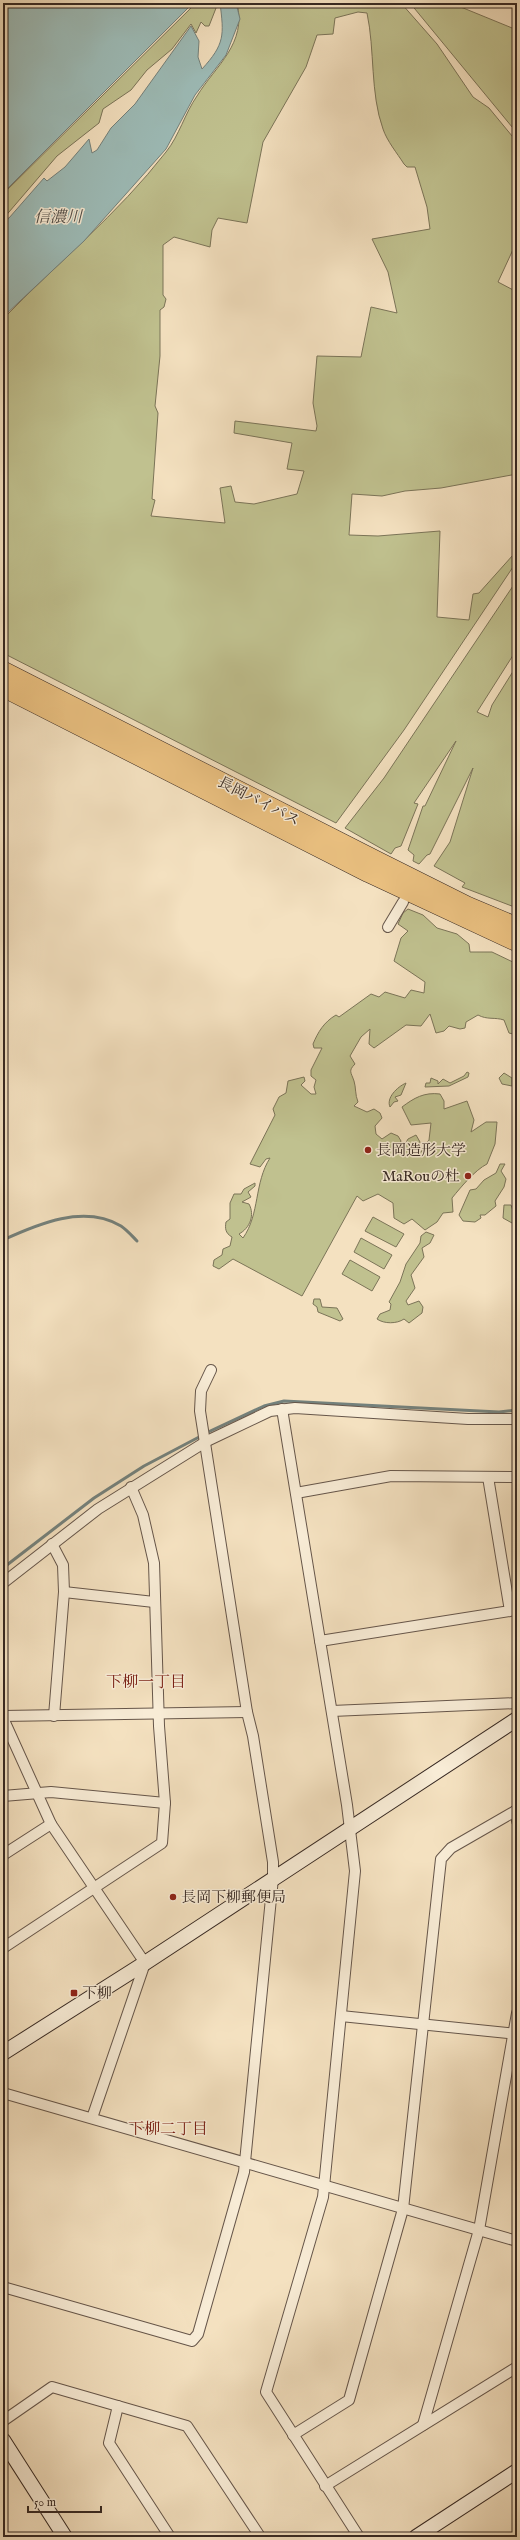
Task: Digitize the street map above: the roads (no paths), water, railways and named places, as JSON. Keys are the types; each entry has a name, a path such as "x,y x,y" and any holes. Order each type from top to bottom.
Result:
{"highway":[{"name":"長岡バイパス","path":"3,671 517,942"},
{"name":"長岡バイパス","path":"3,687 373,867 517,928"}],"street":[{"path":"388,927 403,902"},
{"path":"490,916 517,923"},
{"path":"3,2287 192,2341 198,2334 245,2163 273,1878 273,1862 253,1736 247,1712 200,1398 211,1370"},
{"path":"282,1409 332,1711 350,1827 355,1871 323,2197 267,2388 269,2399 359,2537"},
{"path":"3,1584 98,1509 131,1487 207,1441 270,1411 282,1409 468,1420 517,1419"},
{"path":"296,1493 391,1476 517,1477"},
{"path":"320,1641 510,1611 488,1477"},
{"path":"3,1948 162,1843 165,1803 159,1714 152,1548 143,1514 131,1487"},
{"path":"52,1544 63,1565 64,1592 54,1716"},
{"path":"64,1592 154,1602"},
{"path":"332,1711 517,1703"},
{"path":"145,1963 51,1824 3,1717 247,1712"},
{"path":"3,2053 145,1963 350,1827 517,1719"},
{"path":"3,1796 36,1791 165,1803"},
{"path":"293,2435 349,2400 403,2209 441,1859 451,1848 517,1810 517,1821"},
{"path":"3,1855 51,1824"},
{"path":"92,2118 145,1963"},
{"path":"423,2425 479,2230 516,2034 517,2012"},
{"path":"341,2016 516,2034"},
{"path":"4,2096 92,2118 324,2187 517,2241"},
{"path":"325,2486 517,2367"},
{"path":"3,2421 52,2387 187,2426 259,2534 255,2537"},
{"path":"118,2406 109,2443 166,2535"},
{"path":"3,2440 65,2537"},
{"path":"416,2537 517,2471"}],"water":[{"name":"信濃川","path":"3,3 193,3 3,193"},
{"name":"信濃川","path":"220,3 236,3 240,19 226,55 195,95 166,149 84,241 3,317 3,221 9,218 44,178 47,181 65,167 89,139 92,153 97,150 111,128 135,104 191,26 199,41 198,57 202,69 215,53 221,39 222,23"}],"waterway":[{"path":"3,1240 31,1228 61,1219 92,1217 107,1220 121,1226 137,1241"},
{"path":"206,1433 264,1406 284,1401 499,1412 517,1410"},
{"path":"3,1568 94,1498 144,1466 201,1436"}],"place":[{"name":"長岡造形大学","path":"368,1150"},
{"name":"MaRouの杜","path":"468,1176"},
{"name":"長岡下柳郵便局","path":"173,1897"},
{"name":"下柳","path":"74,1993"}],"district":[{"name":"下柳一丁目","path":"146,1681"},
{"name":"下柳二丁目","path":"168,2128"}]}
